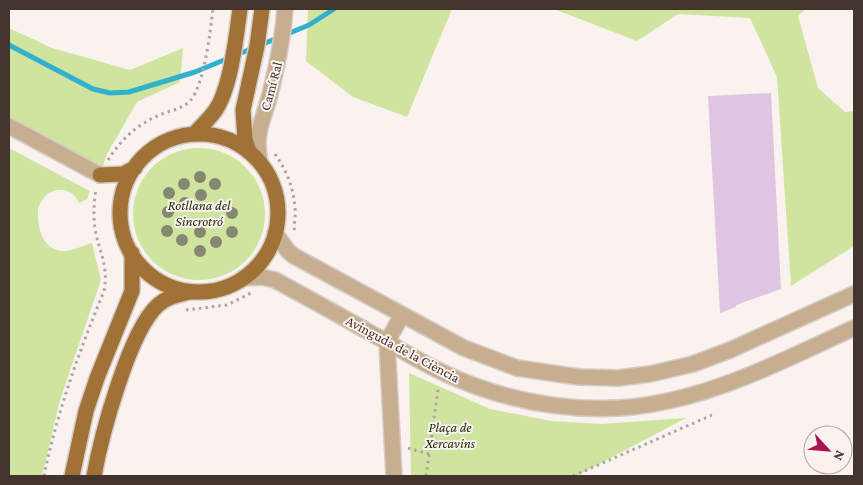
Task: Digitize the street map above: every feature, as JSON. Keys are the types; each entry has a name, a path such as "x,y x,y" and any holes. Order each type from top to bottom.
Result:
{"main road":[{"path":"194,134 216,109 223,93 230,69 240,9"},
{"path":"255,157 237,143 209,134 177,137 160,144 146,154 126,184 121,202 123,231 132,253 143,268 157,279 173,287 191,291 209,291 222,288 244,278 262,261 276,233 278,218 276,196 269,176 245,139 243,110 254,64 262,9"},
{"path":"101,174 123,174 135,168"},
{"path":"101,174 121,202"},
{"path":"72,476 94,386 132,291 132,253"},
{"path":"96,474 104,432 118,386 144,324 157,306 169,297 191,291"}],"street":[{"name":"Camí Ral","path":"255,157 258,132 278,58 285,9"},
{"path":"9,126 101,174"},
{"path":"276,233 288,251 294,256 464,348 517,368 579,377 618,378 650,374 693,364 730,350 854,294"},
{"name":"Avinguda de la Ciència","path":"244,278 262,277 275,280 444,373 506,396 546,404 606,408 659,403 698,394 738,380 854,328"},
{"path":"394,476 387,342 402,315"}],"path":[{"path":"44,476 56,422 68,384 104,292 106,272 94,218 101,174 116,149 134,130 154,117 185,105 193,96 200,77 213,9"},
{"path":"271,148 290,182 294,199 296,239"},
{"path":"183,311 227,305 258,291"},
{"path":"426,476 438,390"},
{"path":"572,476 712,414"},
{"path":"401,446 429,454"}],"green space":[{"path":"308,9 452,9 407,117 353,97 306,61"},
{"path":"554,9 805,9 798,16 818,88 845,112 854,111 854,246 791,286 777,77 750,18 678,14 637,41"},
{"path":"9,28 52,48 130,70 183,48 180,82 137,102 107,154 100,175 9,126"},
{"path":"9,148 90,191 87,199 79,203 75,197 64,190 53,191 47,194 38,207 38,223 45,241 59,251 73,250 92,243 101,280 60,400 42,476 9,476"},
{"name":"Rotllana del Sincrotró","path":"199,148 224,153 235,159 245,168 254,178 260,189 265,214 260,239 254,250 245,260 235,269 224,275 199,280 174,275 163,269 153,260 144,250 138,239 133,214 138,189 144,178 153,168 163,159 174,153"},
{"name":"Plaça de Xercavins","path":"409,373 490,409 551,421 601,424 686,418 576,476 411,476"}],"building":[{"path":"771,93 781,289 736,305 736,307 720,313 708,96"}],"waterway":[{"path":"9,45 93,89 110,93 129,92 195,72 309,25 334,9"}]}
